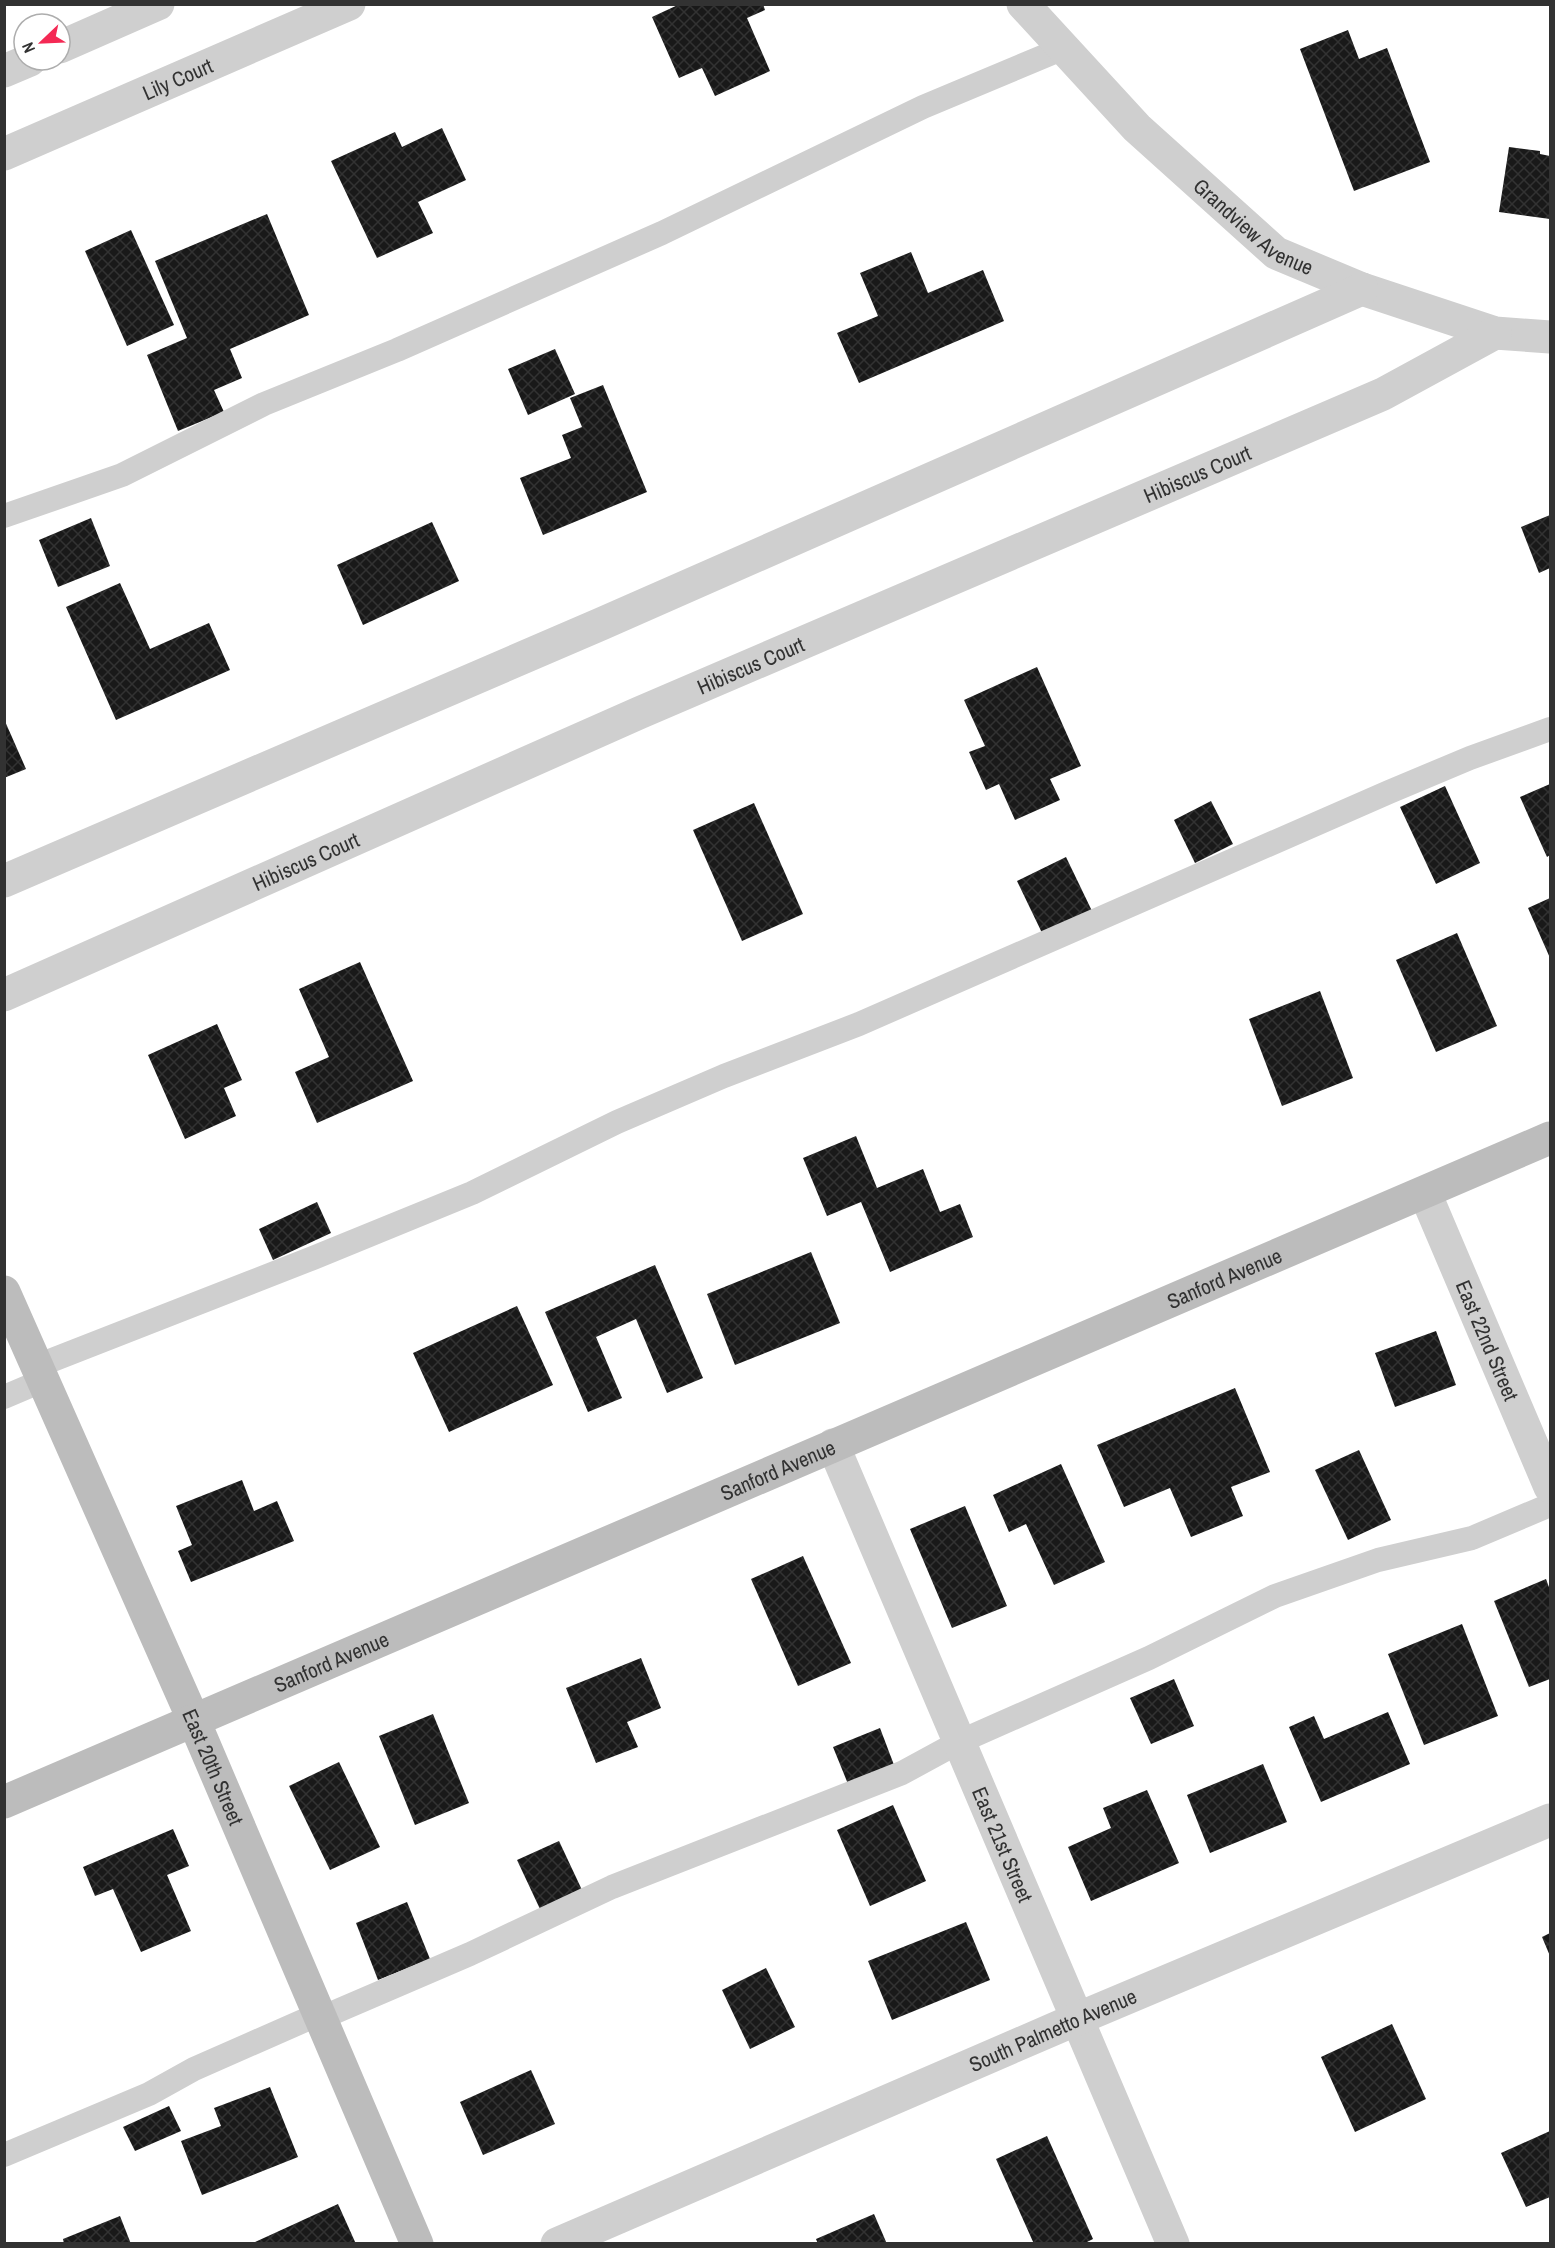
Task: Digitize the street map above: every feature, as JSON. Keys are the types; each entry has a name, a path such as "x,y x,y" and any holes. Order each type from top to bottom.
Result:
{"main road":[{"name":"Sanford Avenue","path":"4,1802 1551,1138"},
{"name":"East 20th Street","path":"4,1292 194,1721 417,2244"}],"street":[{"path":"72,42 158,4"},
{"name":"Lily Court","path":"4,154 349,4"},
{"name":"Grandview Avenue","path":"1023,4 1137,128 1276,253 1362,289 1495,333 1551,337"},
{"path":"4,881 590,629 1362,289"},
{"name":"Hibiscus Court","path":"4,995 639,713 1383,394 1495,333"},
{"name":"East 22nd Street","path":"1425,1192 1551,1488"},
{"name":"East 21st Street","path":"833,1445 1173,2244"},
{"name":"South Palmetto Avenue","path":"557,2244 1077,2019 1551,1820"}],"lane":[{"path":"4,516 122,475 264,404 397,350 662,233 923,107 1064,48"},
{"path":"4,1396 40,1373 472,1193 617,1122 724,1076 860,1024 1389,792 1470,758 1551,729"},
{"path":"4,2155 149,2094 194,2070 470,1954 612,1887 902,1773 959,1742 1149,1658 1275,1596 1378,1560 1472,1538 1551,1505"}],"building":[{"path":"680,4 763,4 765,10 747,18 770,71 715,96 702,68 679,78 652,17"},
{"path":"1348,30 1359,59 1387,48 1430,162 1354,191 1300,49"},
{"path":"442,128 466,180 418,202 433,233 377,258 331,161 395,132 402,147"},
{"path":"1509,147 1540,151 1540,154 1550,156 1550,219 1499,212"},
{"path":"267,214 309,315 230,349 242,378 214,390 224,412 178,431 147,355 187,338 155,261"},
{"path":"131,230 174,325 127,346 85,251"},
{"path":"911,252 928,293 983,270 1004,321 859,383 837,333 878,316 860,273"},
{"path":"555,349 575,394 528,415 508,369"},
{"path":"603,385 647,492 543,535 520,478 571,458 562,435 582,427 570,398"},
{"path":"1550,515 1550,568 1539,573 1521,527"},
{"path":"91,518 110,566 58,587 39,540"},
{"path":"432,522 459,581 363,625 337,565"},
{"path":"120,583 150,649 209,623 230,670 116,720 66,607"},
{"path":"1037,667 1081,766 1050,779 1060,800 1015,820 999,784 986,790 969,752 985,746 964,700"},
{"path":"4,719 26,769 4,778"},
{"path":"1550,784 1550,855 1547,857 1520,797"},
{"path":"1445,786 1480,863 1436,884 1400,807"},
{"path":"1211,801 1233,844 1195,863 1174,820"},
{"path":"754,803 803,914 742,941 693,830"},
{"path":"1066,857 1092,911 1043,935 1017,881"},
{"path":"1550,898 1550,958 1528,908"},
{"path":"1457,933 1497,1026 1436,1052 1396,960"},
{"path":"360,962 413,1081 317,1123 295,1072 329,1057 299,989"},
{"path":"1320,991 1353,1078 1282,1106 1249,1019"},
{"path":"217,1024 242,1080 224,1088 236,1116 185,1139 148,1055"},
{"path":"856,1136 877,1188 923,1169 940,1212 960,1204 973,1237 890,1272 861,1202 827,1216 803,1158"},
{"path":"317,1202 331,1233 273,1260 259,1229"},
{"path":"811,1252 840,1323 735,1365 707,1294"},
{"path":"655,1265 703,1378 667,1393 636,1319 596,1337 622,1398 588,1412 545,1312"},
{"path":"517,1306 553,1385 449,1432 413,1353"},
{"path":"1436,1331 1456,1385 1395,1407 1375,1353"},
{"path":"1235,1388 1270,1472 1231,1487 1243,1516 1191,1537 1170,1488 1124,1507 1097,1445"},
{"path":"1359,1450 1391,1520 1348,1540 1315,1470"},
{"path":"1061,1464 1105,1562 1054,1585 1026,1524 1009,1532 993,1495"},
{"path":"242,1480 254,1511 277,1501 294,1541 191,1582 178,1551 192,1545 176,1506"},
{"path":"965,1506 1007,1606 952,1628 910,1529"},
{"path":"803,1556 851,1663 798,1686 751,1579"},
{"path":"1546,1579 1550,1590 1550,1679 1529,1687 1494,1601"},
{"path":"1462,1624 1498,1716 1424,1745 1388,1654"},
{"path":"641,1658 661,1708 627,1722 638,1747 596,1763 566,1688"},
{"path":"1174,1679 1194,1726 1151,1744 1130,1698"},
{"path":"1388,1712 1410,1764 1321,1802 1289,1727 1314,1716 1324,1739"},
{"path":"433,1714 469,1803 415,1825 379,1736"},
{"path":"880,1728 894,1765 848,1784 833,1747"},
{"path":"339,1762 380,1847 330,1870 289,1786"},
{"path":"1263,1764 1287,1822 1210,1853 1187,1795"},
{"path":"1147,1790 1179,1863 1091,1901 1068,1847 1111,1828 1103,1808"},
{"path":"893,1805 926,1881 870,1906 837,1830"},
{"path":"173,1829 189,1866 167,1875 191,1931 141,1952 113,1889 95,1896 83,1867"},
{"path":"559,1841 582,1890 540,1909 517,1860"},
{"path":"407,1902 430,1959 378,1980 356,1923"},
{"path":"966,1922 990,1980 892,2020 868,1961"},
{"path":"1550,1933 1550,1956 1542,1937"},
{"path":"766,1968 795,2027 750,2049 722,1990"},
{"path":"1392,2024 1426,2099 1355,2132 1321,2057"},
{"path":"531,2070 555,2124 483,2155 460,2102"},
{"path":"270,2087 298,2157 202,2195 181,2141 221,2126 214,2108"},
{"path":"169,2106 181,2131 135,2151 123,2127"},
{"path":"1550,2131 1550,2197 1526,2207 1501,2153"},
{"path":"1047,2136 1093,2239 1083,2244 1034,2244 996,2159"},
{"path":"338,2204 356,2244 251,2244"},
{"path":"874,2214 887,2244 818,2244 816,2239"},
{"path":"120,2216 131,2244 64,2244 63,2239"}]}
